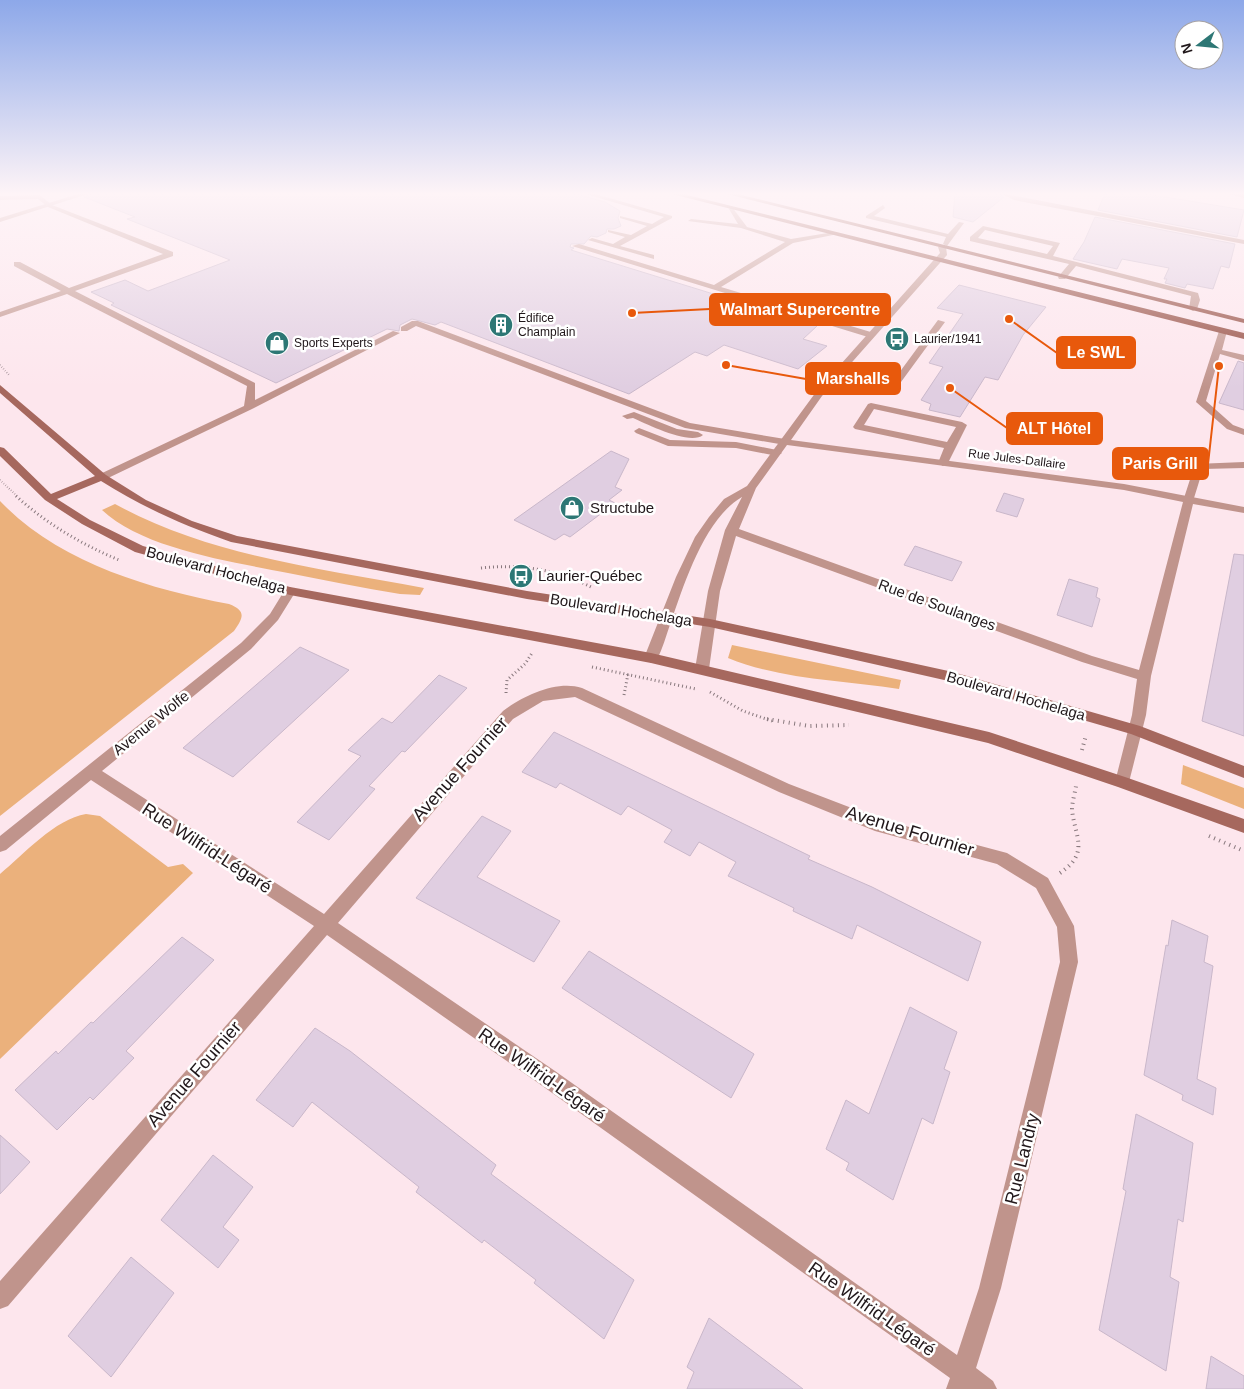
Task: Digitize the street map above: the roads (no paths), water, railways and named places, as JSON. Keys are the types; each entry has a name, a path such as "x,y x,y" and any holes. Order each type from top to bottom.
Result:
{"main road":[{"path":"927,258 1244,336"},
{"path":"985,258 1244,322"},
{"name":"Boulevard Hochelaga","path":"0,388 56,439 102,477 142,502 188,523 255,544 527,595 710,623 953,677 1135,730 1244,772"},
{"name":"Boulevard Hochelaga","path":"0,450 49,498 86,522 140,549 290,591 632,654 989,738 1123,782 1244,826"},
{"path":"49,498 102,477"}],"street":[{"path":"0,315 159,258"},
{"path":"613,258 871,335"},
{"path":"715,288 765,258"},
{"path":"702,669 714,591 731,530 751,488 819,394 938,258"},
{"path":"1052,258 1195,295 1196,300 1193,309"},
{"path":"1062,277 1074,263"},
{"path":"17,264 252,385 250,407"},
{"path":"889,391 941,322"},
{"path":"102,477 250,407 415,323 688,426 785,442"},
{"path":"1223,331 1201,402 1230,428 1244,432"},
{"path":"1217,352 1244,358"},
{"path":"843,367 898,380"},
{"path":"943,464 950,446 962,426 878,404 871,406 858,427 950,446"},
{"path":"627,416 634,415 675,432 706,435 721,432"},
{"path":"639,430 668,443 736,445 778,453"},
{"name":"Rue Jules-Dallaire","path":"785,442 1124,487 1244,510"},
{"path":"1123,782 1140,715 1144,676 1189,498 1199,466 1244,465"},
{"path":"651,658 666,617 703,534 726,502 751,488"},
{"name":"Rue de Soulanges","path":"731,530 1059,649 1144,676"},
{"name":"Avenue Wolfe","path":"0,845 246,646 274,617 290,591"},
{"name":"Avenue Fournier","path":"0,1298 324,923 501,722 520,704 535,697 554,692 577,692 620,710 784,788 881,826 1001,858 1042,883 1065,926"},
{"name":"Rue Wilfrid-Légaré","path":"91,772 324,923 548,1078 960,1381 986,1389"},
{"name":"Rue Landry","path":"960,1381 990,1288 1069,962 1065,926"}],"place":[{"name":"Walmart Supercentre","path":"632,313"},
{"name":"Le SWL","path":"1009,319"},
{"name":"Édifice Champlain","path":"501,325"},
{"name":"Laurier/1941","path":"897,339"},
{"name":"Sports Experts","path":"277,343"},
{"name":"Marshalls","path":"726,365"},
{"name":"Paris Grill","path":"1219,366"},
{"name":"ALT Hôtel","path":"950,388"},
{"name":"Structube","path":"572,508"},
{"name":"Laurier-Québec","path":"521,576"}]}
